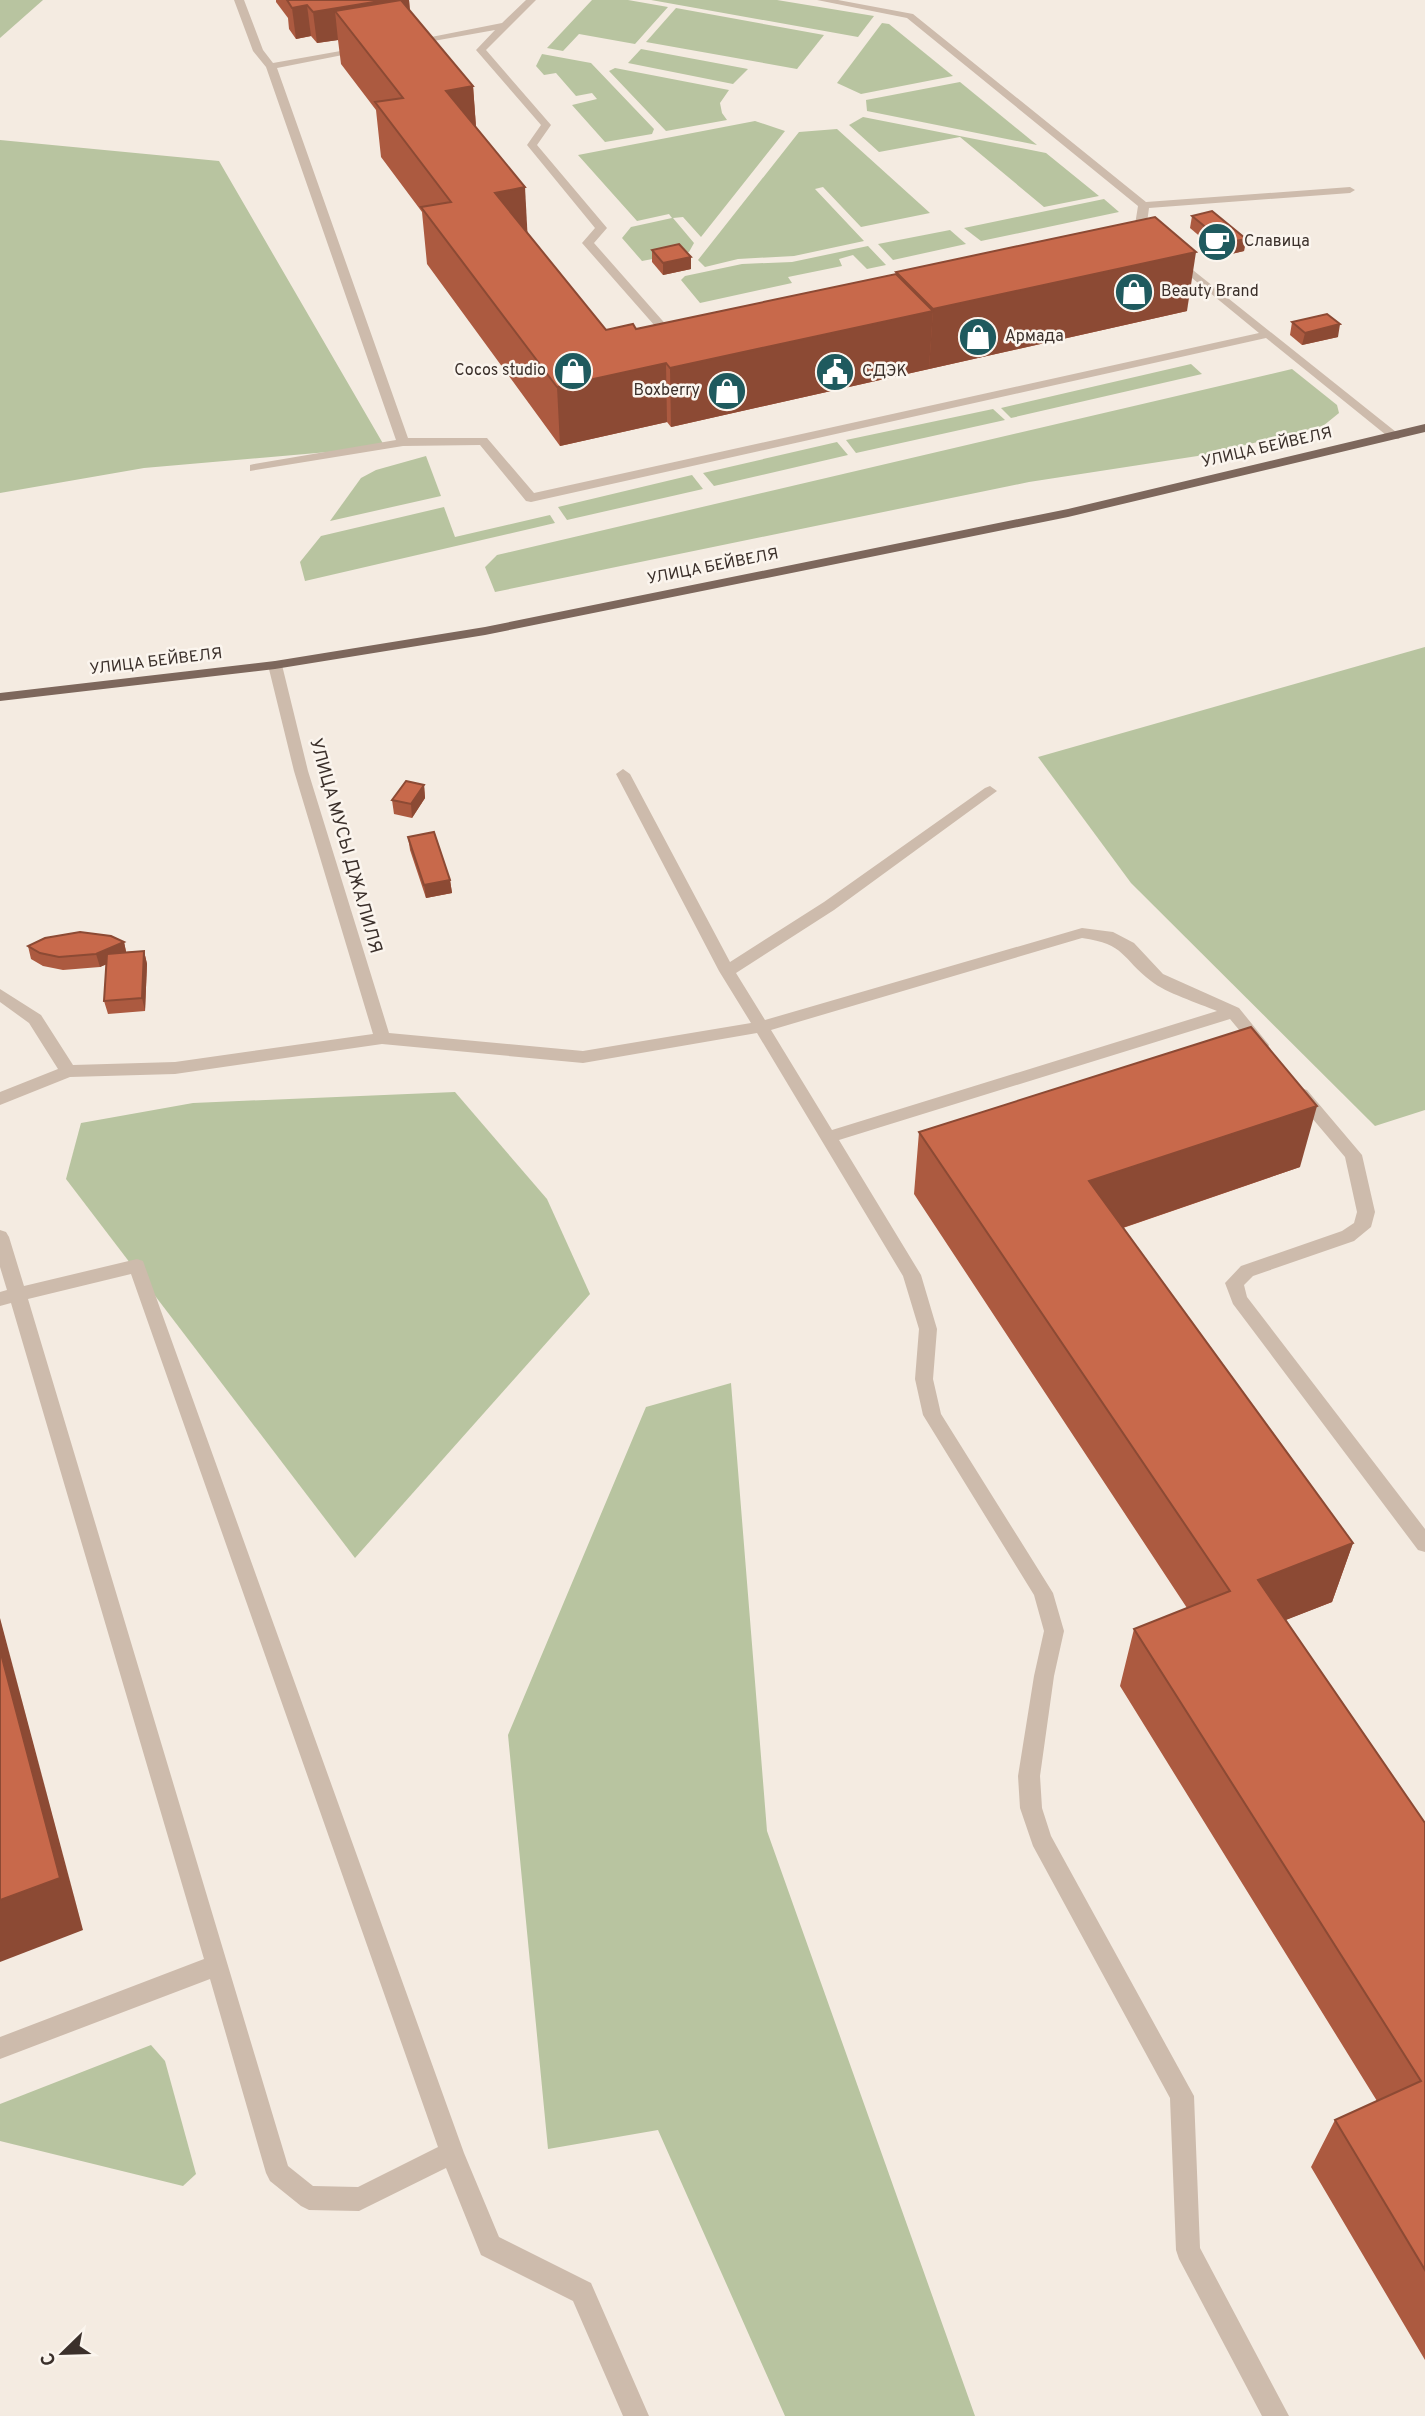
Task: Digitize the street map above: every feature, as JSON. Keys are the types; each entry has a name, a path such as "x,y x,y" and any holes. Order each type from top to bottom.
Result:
{"main road":[{"name":"УЛИЦА БЕЙВЕЛЯ","path":"0,697 275,665 485,631 1055,515 1425,428"}],"street":[{"path":"239,0 258,51 271,66 403,442"},
{"path":"531,0 481,50 546,125 532,145 601,228 588,243 666,332 693,326"},
{"path":"822,0 866,3 910,16 1144,205 1350,190"},
{"path":"395,45 504,26"},
{"path":"271,66 381,47"},
{"path":"1140,231 1144,205"},
{"path":"1127,234 1140,231"},
{"path":"1140,231 1395,436"},
{"path":"254,468 403,442 483,441 531,498 1269,334"},
{"name":"УЛИЦА МУСЫ ДЖАЛИЛЯ","path":"275,665 301,771 382,1038"},
{"path":"623,774 727,971 912,1275 928,1329 924,1379 932,1415 1043,1593 1054,1632 1044,1676 1030,1776 1031,1808 1041,1839 1182,2095 1188,2250 1276,2416"},
{"path":"727,971 829,906 990,791"},
{"path":"0,1099 68,1071 175,1068 382,1038 583,1057 761,1027 1082,933 1107,936 1128,947 1157,978 1233,1012 1276,1063"},
{"path":"0,994 35,1018 68,1071"},
{"path":"830,1137 1233,1012"},
{"path":"1293,1083 1353,1156 1366,1212 1362,1227 1348,1236 1247,1271 1234,1283 1239,1299 1425,1544"},
{"path":"0,1237 9,1296 218,1965 278,2173 309,2198 359,2199 452,2153"},
{"path":"9,1296 137,1266 452,2153 491,2246 582,2292 636,2416"},
{"path":"0,2048 218,1965"}],"green space":[{"path":"0,0 43,0 0,38"},
{"path":"592,0 628,0 668,7 635,44 579,34 563,51 547,48"},
{"path":"651,0 777,0 874,16 858,37"},
{"path":"676,8 824,35 797,69 646,42"},
{"path":"882,23 889,24 953,76 861,94 837,83"},
{"path":"641,49 748,69 733,84 628,63"},
{"path":"542,54 591,63 654,129 652,134 605,142 572,105 597,99 592,93 576,96 556,73 544,75 536,66"},
{"path":"615,68 729,90 720,103 727,120 666,131 609,71"},
{"path":"960,82 1037,145 867,111 866,100"},
{"path":"863,117 1046,153 1099,196 1044,207 960,137 879,152 849,125"},
{"path":"755,121 785,131 701,237 683,217 673,218 694,243 689,252 642,261 622,238 631,227 672,218 669,214 637,221 578,155"},
{"path":"837,129 930,213 861,227 823,187 815,189 864,241 794,256 738,259 705,267 698,260 799,132"},
{"path":"0,140 219,161 385,447 144,468 0,493"},
{"path":"1104,199 1119,212 981,241 964,228"},
{"path":"950,230 966,244 893,260 878,244"},
{"path":"868,246 886,265 867,269 853,255 839,259 842,266 788,277 792,283 700,303 681,280 685,276 742,264 792,262"},
{"path":"1191,364 1202,374 1011,418 1001,408"},
{"path":"1292,369 1337,405 1339,413 1323,426 1204,455 1029,482 495,592 485,567 497,555"},
{"path":"993,409 1005,420 856,453 846,440"},
{"path":"837,442 848,455 714,486 703,473"},
{"path":"426,456 441,496 330,521 361,478 376,470"},
{"path":"692,475 703,489 567,520 558,507"},
{"path":"444,507 455,537 550,515 555,523 305,581 300,562 321,536"},
{"path":"1425,647 1425,1110 1375,1126 1131,883 1038,757"},
{"path":"455,1092 547,1199 590,1294 355,1558 66,1179 81,1123 193,1103"},
{"path":"731,1383 767,1831 975,2416 785,2416 658,2130 548,2149 508,1735 646,1407"},
{"path":"151,2045 165,2061 196,2174 183,2186 0,2141 0,2104"}],"building":[{"path":"287,0 386,0 313,12 307,5 292,8"},
{"path":"401,0 473,86 446,91 525,187 495,193 606,330 633,324 636,329 896,274 933,311 670,368 666,363 557,387 421,207 451,202 375,102 403,98 335,11"},
{"path":"1212,211 1246,239 1225,243 1192,216"},
{"path":"1155,217 1196,252 933,309 896,272"},
{"path":"679,244 691,257 663,263 652,250"},
{"path":"1327,314 1340,324 1305,333 1292,322"},
{"path":"406,781 424,785 411,804 392,800"},
{"path":"434,832 450,880 424,885 408,837"},
{"path":"80,932 111,936 124,942 96,954 59,957 40,953 28,946 45,938"},
{"path":"144,951 142,998 104,1001 107,954"},
{"path":"1251,1027 1317,1106 1089,1181 1353,1543 1258,1580 1425,1823 1425,2270 1335,2120 1421,2081 1134,1629 1230,1591 919,1132"},
{"path":"0,1650 60,1878 0,1900"}],"place":[{"name":"Славица","path":"1217,242"},
{"name":"Beauty Brand","path":"1134,292"},
{"name":"Армада","path":"978,337"},
{"name":"Cocos studio","path":"573,371"},
{"name":"СДЭК","path":"835,372"},
{"name":"Boxberry","path":"727,391"}]}
